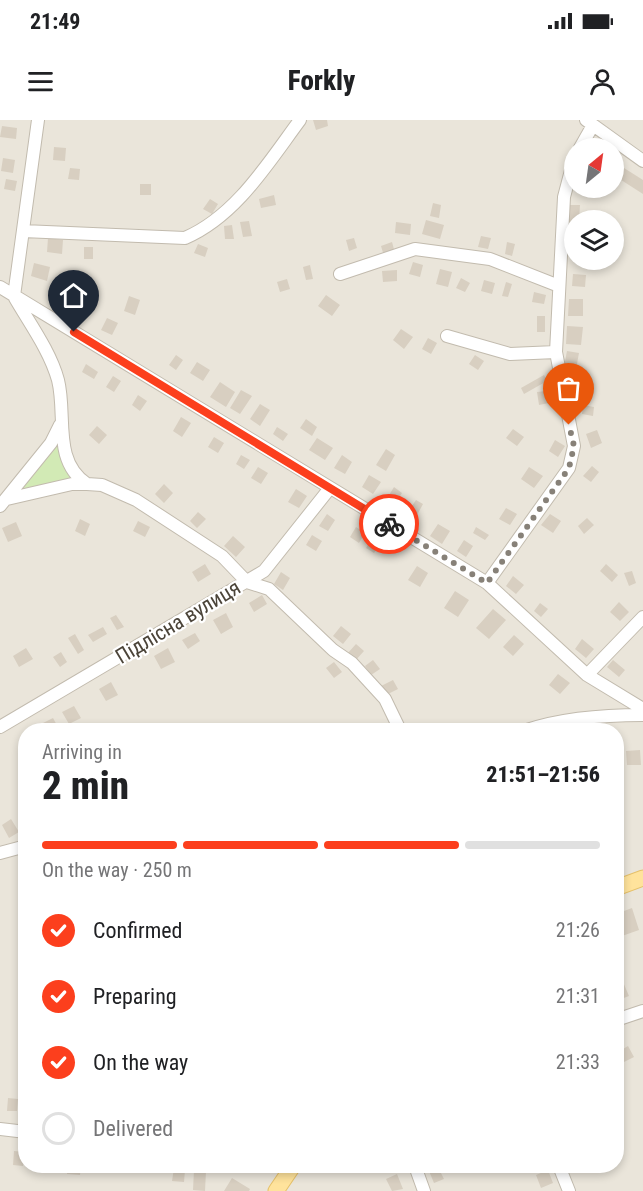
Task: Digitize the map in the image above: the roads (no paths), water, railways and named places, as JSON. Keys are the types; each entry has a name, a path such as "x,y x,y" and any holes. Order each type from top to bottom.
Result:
{"main road":[{"path":"624,885 643,878"},
{"path":"276,1191 288,1173"}],"street":[{"path":"38,120 14,296 48,355 58,380 62,405 60,425 71,469 87,484"},
{"path":"22,231 185,238 205,229 239,199 300,120"},
{"path":"584,138 590,122 643,161"},
{"path":"487,583 569,468 574,456 556,352 564,197"},
{"path":"340,274 415,249 490,260 559,286"},
{"path":"0,287 487,583 587,675 643,708"},
{"path":"447,336 510,354 556,352"},
{"path":"4,502 51,443 60,425"},
{"path":"4,502 61,486 87,484 102,485 136,500 222,556 247,582 269,589 333,650 352,663 385,699 397,723"},
{"name":"Підлісна вулиця","path":"0,728 264,571 330,488"},
{"path":"587,675 643,616"},
{"path":"556,723 643,715"},
{"path":"0,853 18,848"},
{"path":"624,1017 643,1011"},
{"path":"0,1129 18,1131"},
{"path":"418,1173 424,1191"},
{"path":"562,1173 569,1191"}]}
